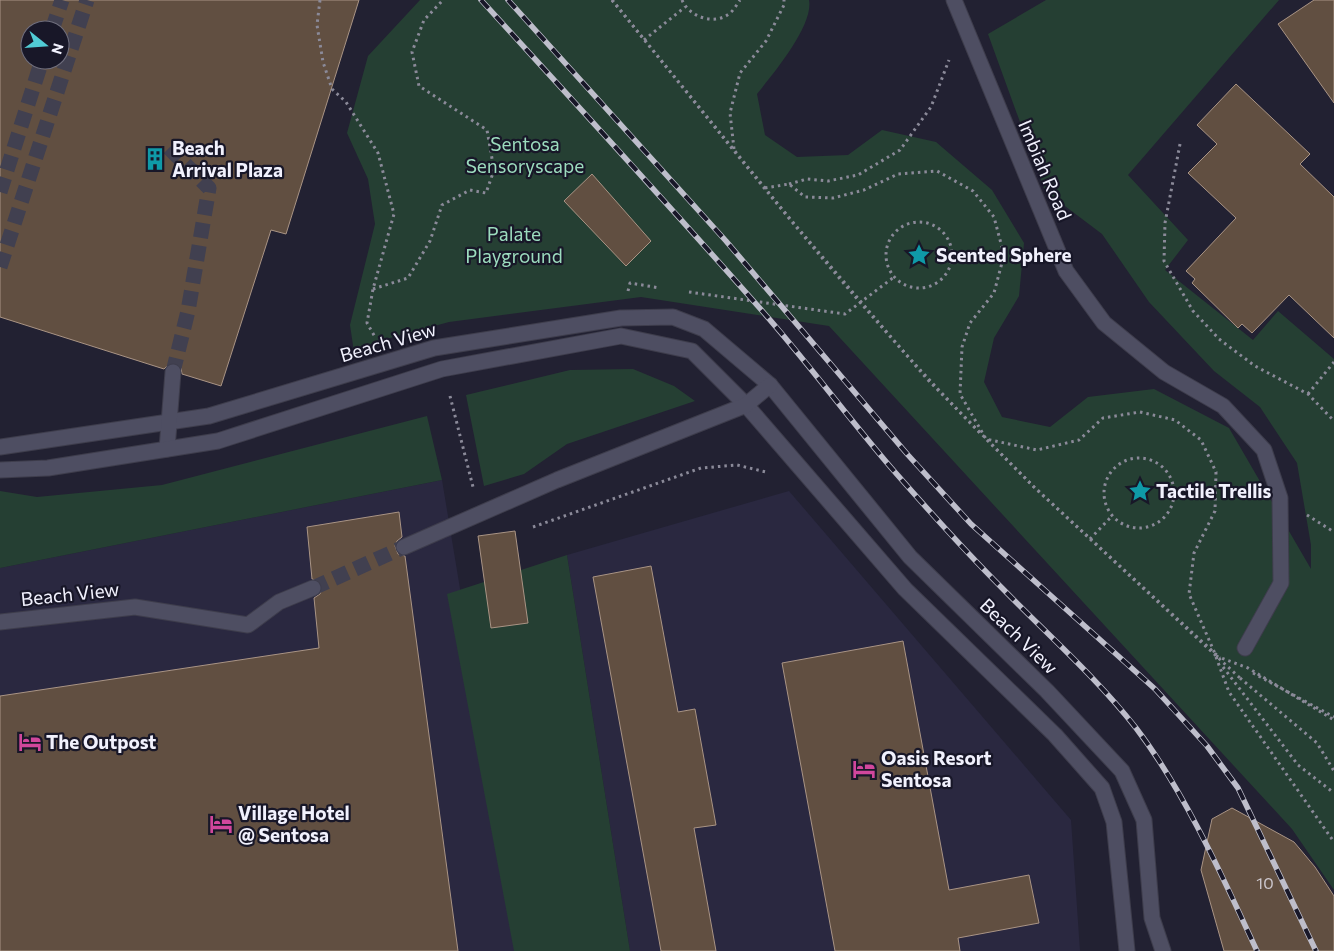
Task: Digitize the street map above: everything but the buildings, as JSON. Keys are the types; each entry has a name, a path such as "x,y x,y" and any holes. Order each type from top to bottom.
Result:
{"lane":[{"name":"Imbiah Road","path":"954,0 1066,271 1104,323 1164,372 1223,406 1264,450 1280,498 1281,583 1245,648"},
{"name":"Beach View","path":"0,447 209,416 434,348 621,318 673,317 704,329 770,385 910,557 1047,691 1122,770 1144,820 1152,918 1163,951"},
{"path":"0,470 48,468 218,441 442,369 621,336 692,351 746,405 905,589 1055,735 1102,788 1114,822 1127,951"},
{"path":"167,449 173,372"},
{"path":"404,547 557,480 746,405 770,385"},
{"name":"Beach View","path":"0,622 135,607 248,625 279,602 313,588"}],"path":[{"path":"320,0 317,25 323,62 332,88 346,102 378,153 394,214 373,289 367,323 389,362"},
{"path":"373,289 408,278 430,241 442,205 470,190 486,193 494,170 487,130 419,86 412,52 424,20 443,0"},
{"path":"612,0 765,188 927,379 1034,487 1216,656 1298,765 1334,793"},
{"path":"612,0 734,150"},
{"path":"682,0 685,7 698,17 715,20 730,14 740,0"},
{"path":"734,150 730,113 740,72 766,40 784,5 784,0"},
{"path":"644,40 685,7"},
{"path":"765,188 807,179 828,181 858,175 900,150 931,107 962,23"},
{"path":"1180,144 1165,223 1164,261 1193,311 1219,339 1255,366 1308,394 1334,421"},
{"path":"789,184 805,197 833,198 864,190 898,174 937,172 973,192 994,217 1004,255 994,293 970,322 962,347 960,394 986,439 1037,450 1079,440 1103,418 1140,412 1175,420 1201,440 1216,472 1215,511 1194,553 1189,594 1216,656 1229,692 1334,842"},
{"path":"792,220 927,379"},
{"path":"913,222 930,224 944,233 952,249 950,267 941,281 926,288 908,287 894,277 887,262 888,244 898,230 913,222"},
{"path":"688,292 845,314 894,277"},
{"path":"621,318 630,283 669,289"},
{"path":"1308,394 1334,362"},
{"path":"450,394 473,490"},
{"path":"1132,458 1151,459 1166,470 1174,486 1173,505 1162,521 1146,529 1126,528 1112,517 1103,500 1105,482 1115,466 1132,458"},
{"path":"534,527 701,468 737,465 764,471 770,476"},
{"path":"1034,487 1240,678 1316,743 1334,771"},
{"path":"1090,539 1112,517"},
{"path":"1216,656 1248,668 1334,718"}],"shaded area":[{"name":"Village Hotel @ Sentosa","path":"442,480 520,951 0,951 0,568"},
{"path":"789,491 1071,820 1080,951 630,951 567,555"}],"green space":[{"name":"Sentosa Sensoryscape","path":"420,0 809,0 809,10 799,35 782,62 757,94 765,135 797,157 848,155 882,130 936,142 992,190 1024,243 1019,296 994,338 984,382 1002,417 1050,427 1088,397 1154,389 1229,428 1311,569 1311,545 1297,463 1260,407 1214,371 1149,302 1102,234 1045,191 988,34 1046,0 1279,0 1128,175 1188,240 1165,270 1253,340 1278,311 1334,359 1334,890 1292,829 829,326 641,297 449,322 390,338 354,352 350,325 375,224 368,179 347,133 368,56"},
{"path":"633,369 674,386 695,401 567,444 524,474 484,486 466,395 570,370"},
{"path":"427,416 442,480 0,568 0,491 37,497 162,485"},
{"path":"567,555 630,951 514,951 447,594"}],"tunnel":[{"path":"55,20 62,0"},
{"path":"0,267 87,0"},
{"path":"0,192 39,70"},
{"path":"169,148 209,188 188,311 173,372"},
{"path":"313,588 404,547"}],"railway":[{"path":"481,0 764,313 877,451 934,516 989,575 1089,674 1136,728 1154,753 1187,807 1217,865 1257,951"},
{"path":"508,0 726,241 908,455 971,524 1155,689 1207,746 1238,788 1316,951"}],"place":[{"name":"Beach Arrival Plaza","path":"155,159"},
{"name":"Scented Sphere","path":"919,255"},
{"name":"Tactile Trellis","path":"1140,491"},
{"name":"The Outpost","path":"30,742"},
{"name":"Oasis Resort Sentosa","path":"864,769"},
{"name":"Village Hotel @ Sentosa","path":"221,824"}],"park label":[{"name":"Palate Playground","path":"514,245"}]}
